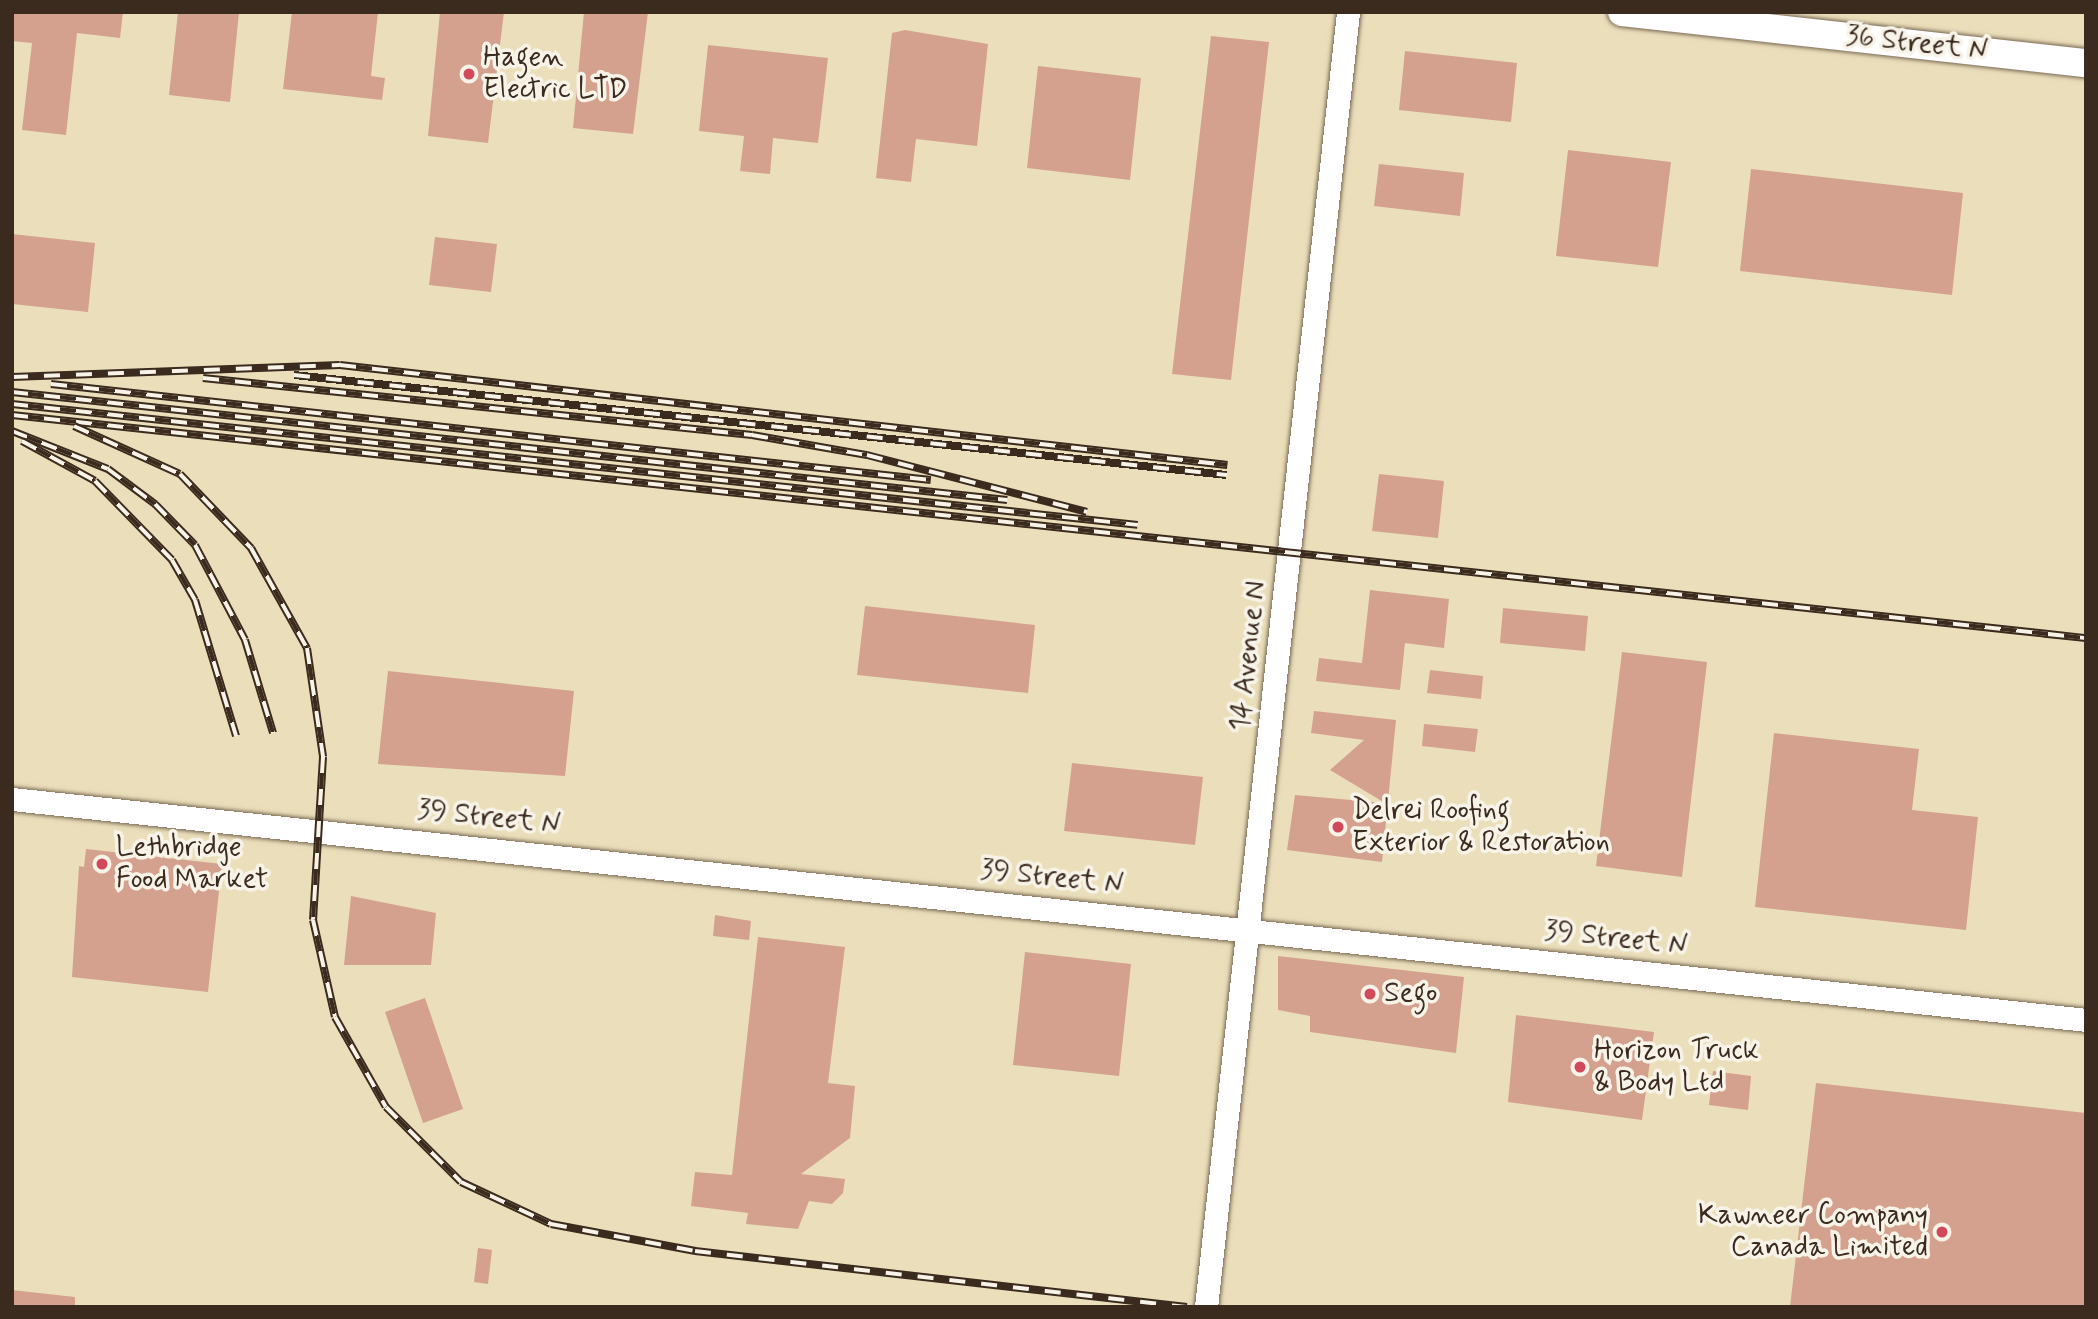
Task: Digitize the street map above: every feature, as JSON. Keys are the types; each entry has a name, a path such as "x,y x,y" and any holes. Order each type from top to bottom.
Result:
{"street":[{"name":"14 Avenue N","path":"1206,1307 1348,12"},
{"name":"36 Street N","path":"1622,12 2086,63"},
{"name":"39 Street N","path":"12,800 1249,928 2086,1020"}],"building":[{"path":"12,12 123,12 120,38 77,33 66,135 22,130 32,43 12,41"},
{"path":"178,12 239,12 230,102 169,95"},
{"path":"292,12 378,12 371,76 385,78 382,100 283,89"},
{"path":"440,12 504,12 488,143 428,136"},
{"path":"584,12 648,12 633,134 573,128"},
{"path":"905,30 988,44 977,146 916,139 911,182 876,178 892,33"},
{"path":"1211,36 1269,42 1231,380 1172,374"},
{"path":"708,45 828,58 818,143 773,138 770,174 740,171 744,136 699,131"},
{"path":"1405,51 1517,63 1511,122 1399,110"},
{"path":"1038,66 1141,78 1130,180 1027,168"},
{"path":"1568,150 1671,162 1658,267 1556,256"},
{"path":"1379,164 1464,173 1460,216 1374,206"},
{"path":"1751,169 1963,193 1952,295 1740,271"},
{"path":"12,234 95,243 88,312 12,304"},
{"path":"435,237 497,244 491,292 429,285"},
{"path":"1379,474 1444,481 1438,538 1372,531"},
{"path":"1370,590 1449,599 1444,648 1405,643 1400,690 1316,681 1319,658 1362,663"},
{"path":"865,606 1035,625 1028,693 857,675"},
{"path":"1503,608 1588,616 1585,651 1500,643"},
{"path":"1622,652 1707,662 1682,877 1596,866"},
{"path":"1430,670 1483,676 1481,699 1427,693"},
{"path":"388,671 574,691 565,776 378,764"},
{"path":"1314,711 1396,720 1382,862 1287,850 1295,795 1385,803 1330,770 1364,740 1311,733"},
{"path":"1424,724 1478,729 1475,752 1422,746"},
{"path":"1774,733 1919,749 1912,810 1978,817 1966,930 1755,907"},
{"path":"1072,763 1203,777 1195,845 1064,831"},
{"path":"86,849 222,864 208,992 72,977 79,866 84,867"},
{"path":"351,896 436,913 431,965 344,965"},
{"path":"715,915 751,921 749,940 713,936"},
{"path":"758,937 845,947 828,1083 855,1086 850,1138 801,1174 845,1179 843,1193 832,1204 809,1201 798,1229 746,1224 748,1213 691,1206 695,1172 732,1175"},
{"path":"1025,952 1131,964 1119,1076 1013,1065"},
{"name":"Sego","path":"1278,956 1464,977 1456,1053 1310,1032 1310,1016 1278,1010"},
{"path":"425,998 463,1109 423,1123 385,1012"},
{"name":"Horizon Truck & Body Ltd","path":"1516,1015 1654,1032 1642,1120 1508,1102"},
{"path":"1713,1071 1751,1076 1748,1110 1709,1105"},
{"name":"Kawneer Company Canada Limited","path":"1816,1083 2086,1113 2086,1307 1790,1307"},
{"path":"478,1248 492,1250 488,1284 474,1282"},
{"path":"12,1290 75,1297 75,1307 12,1307"}],"railway":[{"path":"12,377 340,365 1227,465"},
{"path":"294,375 1227,475"},
{"path":"203,378 752,435 867,455 1087,512"},
{"path":"51,384 931,480"},
{"path":"12,392 1007,500"},
{"path":"12,404 1138,525"},
{"path":"12,415 2086,638"},
{"path":"74,426 180,474 251,548 307,648 323,757 313,920 335,1017 386,1107 461,1182 551,1224 695,1251 1187,1307"},
{"path":"12,431 108,469 155,504 195,545 245,640 273,733"},
{"path":"22,441 95,481 172,560 195,600 236,736"}],"place":[{"name":"Hagen Electric LTD","path":"469,74"},
{"name":"Delrei Roofing Exterior & Restoration","path":"1338,827"},
{"name":"Lethbridge Food Market","path":"102,864"},
{"name":"Sego","path":"1370,994"},
{"name":"Horizon Truck & Body Ltd","path":"1580,1067"},
{"name":"Kawneer Company Canada Limited","path":"1942,1232"}]}
